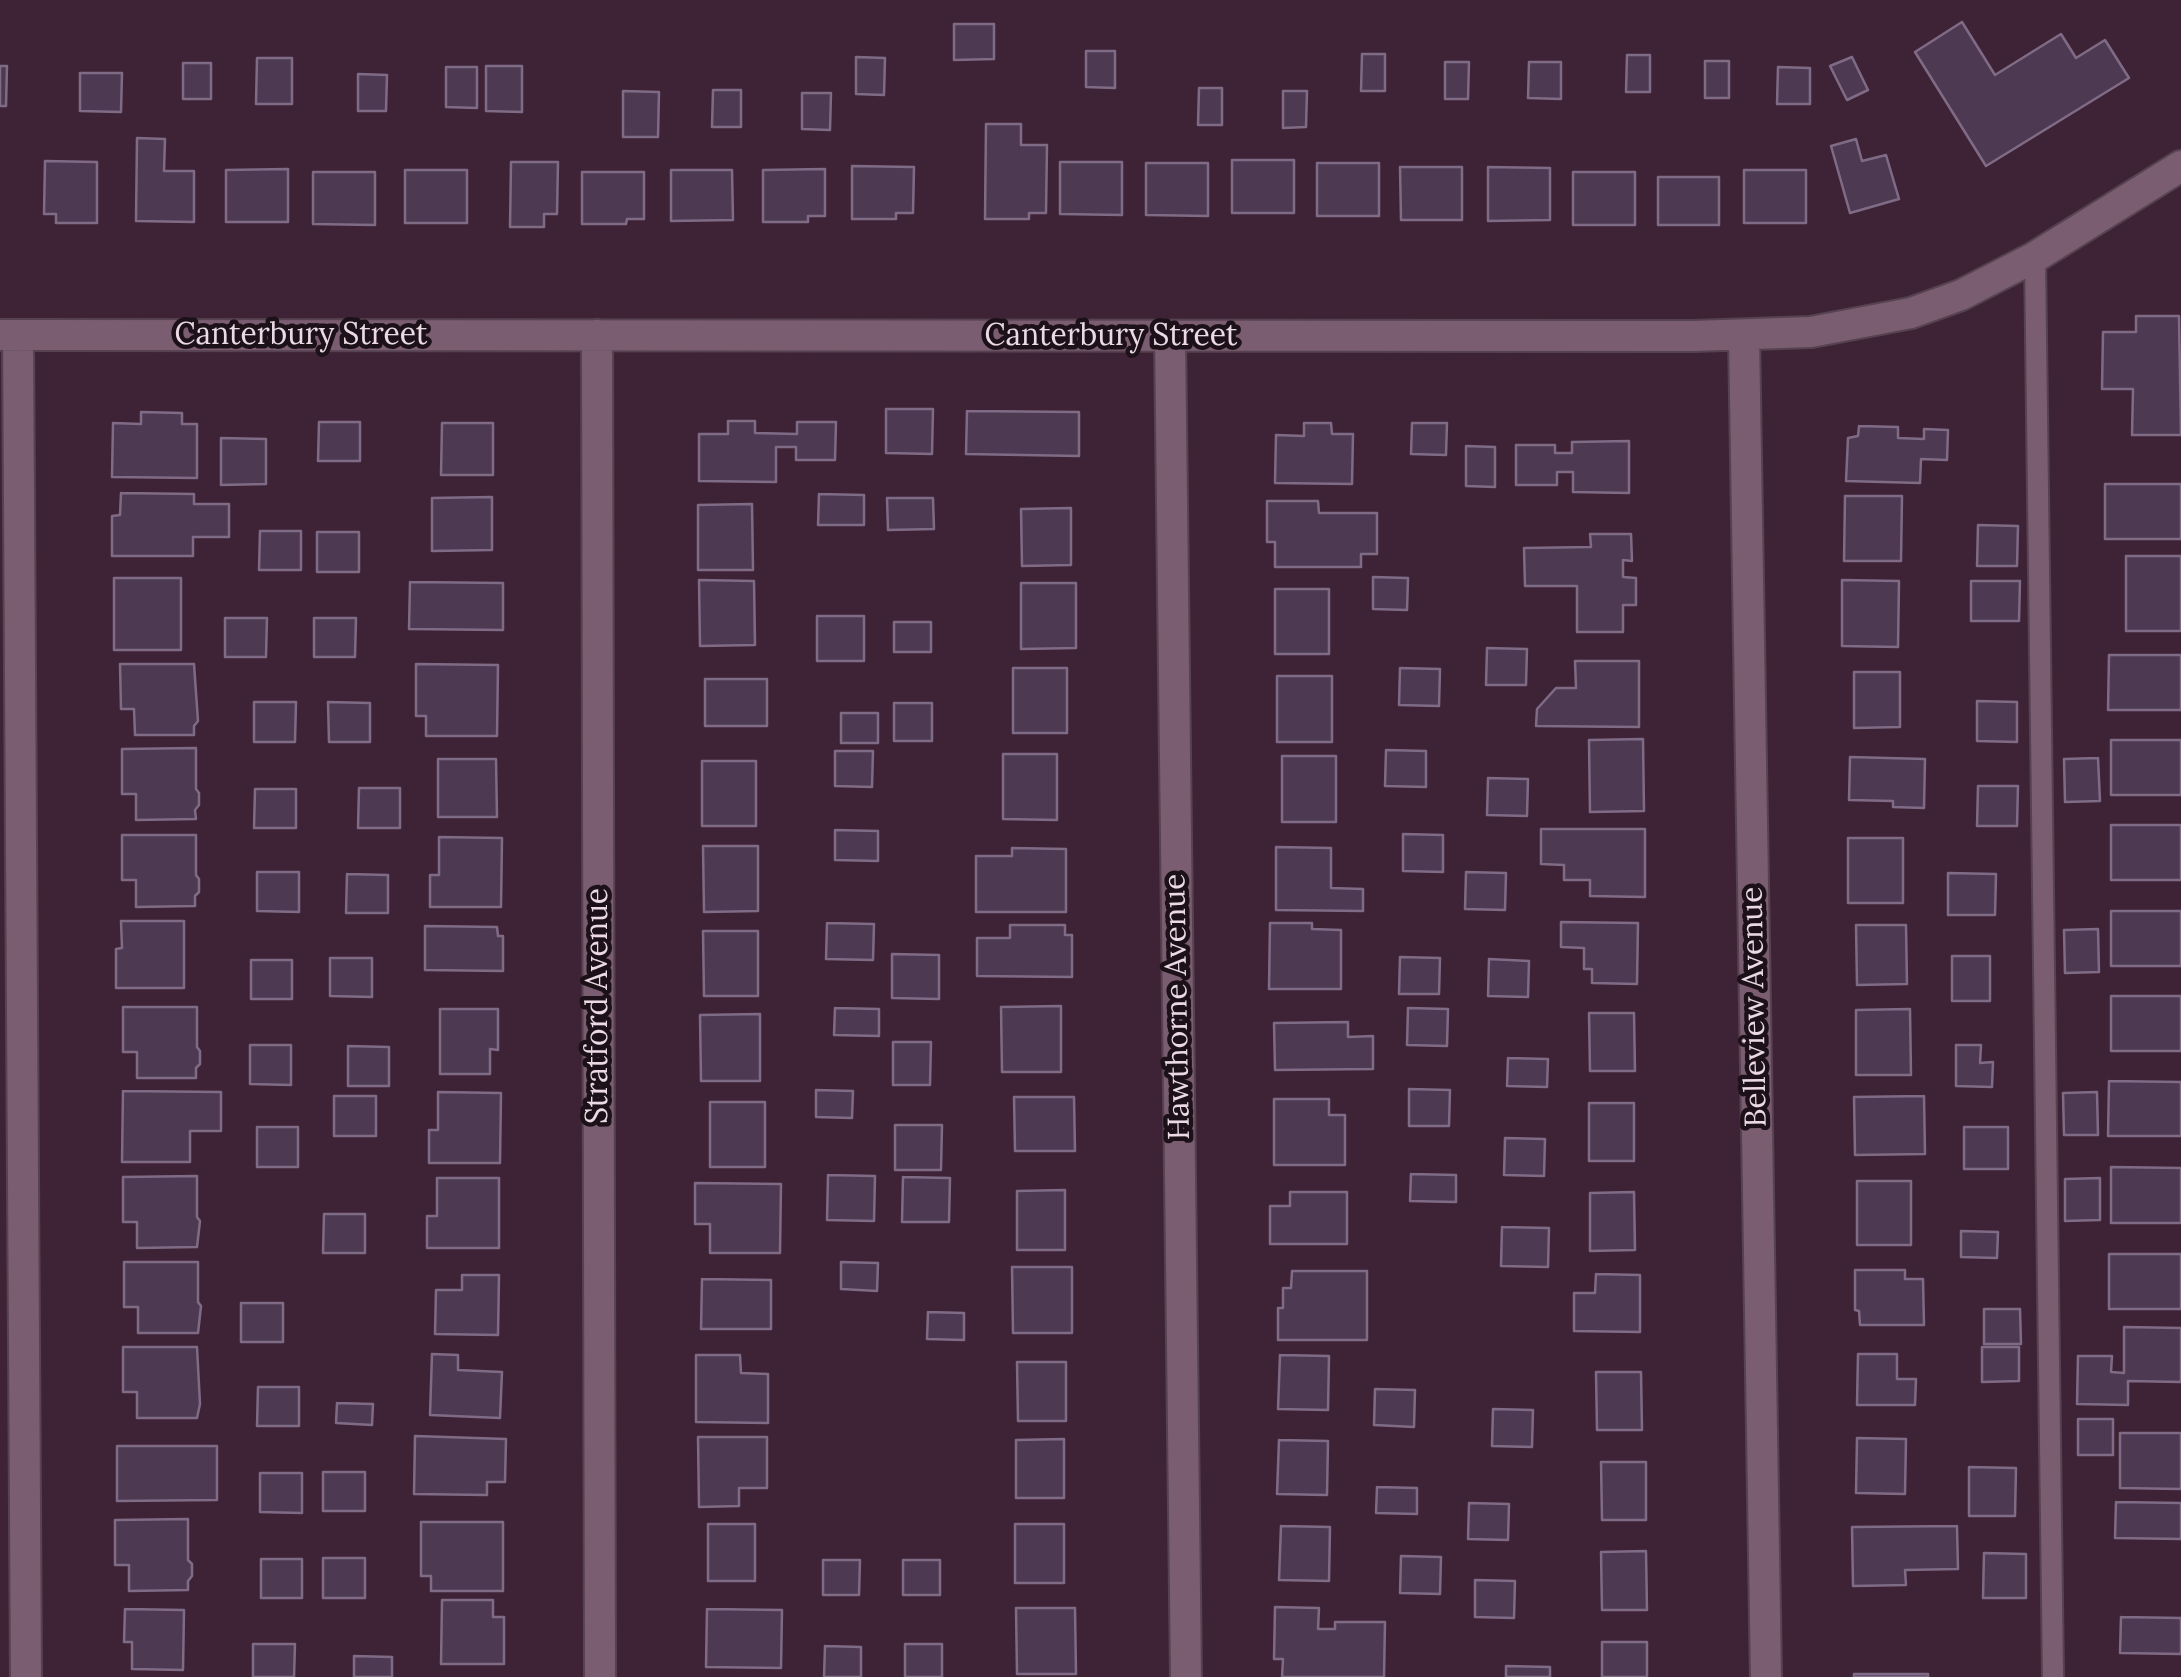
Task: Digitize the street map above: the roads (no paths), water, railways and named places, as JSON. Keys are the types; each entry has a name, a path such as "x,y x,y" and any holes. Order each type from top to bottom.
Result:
{"street":[{"name":"Canterbury Street","path":"9,335 1744,336 1811,332 1911,313 1961,295 2035,257 2181,166"},
{"path":"9,335 26,1677"},
{"name":"Stratford Avenue","path":"597,336 600,1677"},
{"name":"Hawthorne Avenue","path":"1170,336 1186,1677"},
{"name":"Belleview Avenue","path":"1744,336 1766,1677"}],"lane":[{"path":"2035,257 2053,1677"}]}
